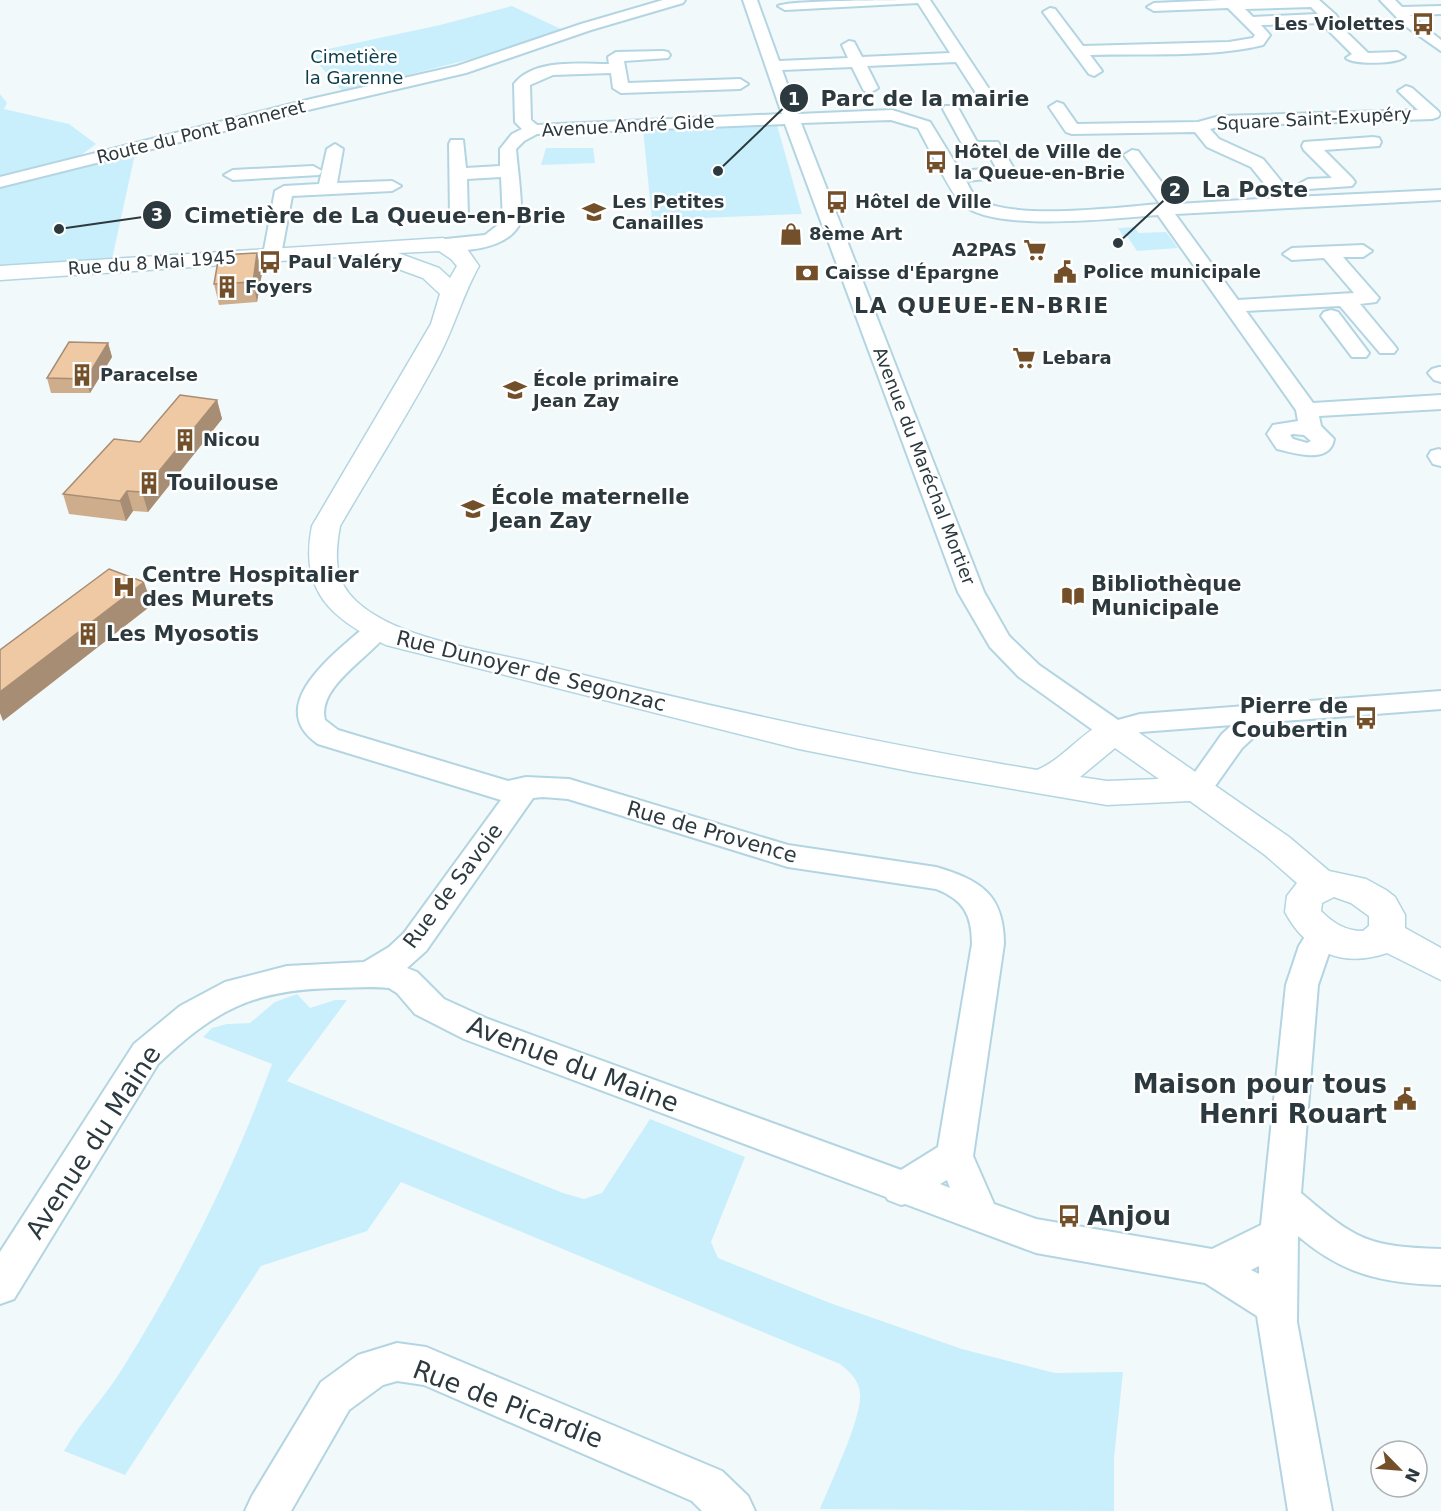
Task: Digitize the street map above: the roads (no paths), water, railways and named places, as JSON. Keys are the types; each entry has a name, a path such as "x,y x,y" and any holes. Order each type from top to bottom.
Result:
{"main road":[{"path":"431,273 433,255 442,244 456,252 468,266"},
{"name":"Rue du 8 Mai 1945","path":"0,273 442,244"},
{"path":"360,250 394,258 431,273 452,294"},
{"name":"Rue Dunoyer de Segonzac","path":"468,266 452,294 436,337 326,526 321,545 321,565 328,590 354,615 376,630 408,641 799,738 1037,783 1107,793 1198,789"},
{"path":"1037,783 1065,771 1114,731 1277,846 1322,885"},
{"path":"1322,885 1347,885 1372,897 1386,916 1387,926 1384,934 1364,945 1343,944 1322,936 1307,921 1302,904 1305,896 1322,885"},
{"path":"1384,934 1441,965"}],"street":[{"name":"Route du Pont Banneret","path":"0,182 311,104 461,70 586,27 678,0"},
{"name":"Avenue du Maréchal Mortier","path":"750,0 971,592 999,641 1029,671 1114,731"},
{"path":"785,6 915,0"},
{"path":"923,0 958,57"},
{"path":"1387,0 1441,47"},
{"path":"1154,7 1313,1 1331,18 1250,21"},
{"path":"1078,51 1229,46 1258,42 1263,35 1231,3"},
{"path":"1399,11 1441,10"},
{"path":"1050,12 1094,71"},
{"path":"1324,18 1359,58 1397,57"},
{"path":"1136,32 1149,49"},
{"path":"833,38 849,44 871,43"},
{"path":"926,41 948,40"},
{"path":"849,44 870,88"},
{"path":"663,55 616,57 621,88 740,84"},
{"path":"774,66 958,57 963,59 990,101"},
{"path":"534,130 523,122 522,84 526,79 547,71 618,68"},
{"name":"Square Saint-Exupéry","path":"1057,107 1072,129 1199,127 1220,121 1432,114 1406,91"},
{"path":"951,109 972,147 992,146 1007,172 956,177"},
{"name":"Avenue André Gide","path":"510,226 512,220 508,149 520,135 534,130 878,114 905,118 924,125 969,201 997,212 1026,216 1441,195"},
{"name":"Square Saint-Exupéry","path":"1199,127 1213,143 1257,163 1289,203"},
{"path":"1276,186 1346,182 1310,146 1373,142"},
{"path":"457,144 459,216"},
{"path":"327,189 335,149"},
{"path":"1132,155 1308,419 1441,402"},
{"path":"232,175 330,170"},
{"path":"457,174 510,171"},
{"path":"272,255 284,190 392,186"},
{"path":"1005,205 1073,202 1080,203 1090,213"},
{"path":"468,266 498,244 510,226"},
{"name":"Rue du 8 Mai 1945","path":"442,244 483,241 496,237 510,226"},
{"path":"1292,254 1363,251"},
{"path":"1232,306 1369,298 1329,253"},
{"path":"1345,299 1387,349"},
{"path":"1359,352 1336,322 1368,327"},
{"name":"Rue de Provence","path":"376,630 330,677 314,699 310,708 315,728 328,737 507,791 526,787 568,789 788,856 936,878 967,890 984,909 989,930 955,1156"},
{"path":"1114,731 1140,723 1441,700"},
{"path":"1198,789 1232,741 1262,714"},
{"name":"Rue de Savoie","path":"369,975 400,956 415,942 526,787"},
{"path":"1310,1511 1276,1306 1281,1217 1302,985 1315,946 1322,936"},
{"name":"Avenue du Maine","path":"0,1286 146,1054 176,1024 212,1000 250,985 313,974 369,975 402,979 426,1005 476,1029 981,1217 1053,1240 1212,1267"},
{"path":"901,1189 955,1156 981,1217"},
{"path":"1281,1217 1313,1227 1368,1260 1406,1266 1441,1267"},
{"path":"1212,1267 1239,1257 1281,1217"},
{"path":"1212,1267 1276,1306"},
{"name":"Rue de Picardie","path":"267,1511 335,1396 372,1369 397,1362 426,1366 707,1486 733,1511"}],"place":[{"name":"Les Violettes","path":"1423,24"},
{"name":"Hôtel de Ville de la Queue-en-Brie","path":"936,162"},
{"name":"Parc de la mairie","path":"718,171"},
{"name":"Hôtel de Ville","path":"837,202"},
{"name":"Les Petites Canailles","path":"594,212"},
{"name":"Cimetière de La Queue-en-Brie","path":"59,229"},
{"name":"8ème Art","path":"791,234"},
{"name":"La Poste","path":"1118,243"},
{"name":"A2PAS","path":"1035,250"},
{"name":"Paul Valéry","path":"270,262"},
{"name":"Police municipale","path":"1065,272"},
{"name":"Caisse d'Épargne","path":"807,273"},
{"name":"Foyers","path":"227,287"},
{"name":"Lebara","path":"1024,358"},
{"name":"Paracelse","path":"82,375"},
{"name":"École primaire Jean Zay","path":"515,390"},
{"name":"Nicou","path":"185,440"},
{"name":"Touilouse","path":"149,483"},
{"name":"École maternelle Jean Zay","path":"473,509"},
{"name":"Centre Hospitalier des Murets","path":"124,587"},
{"name":"Bibliothèque Municipale","path":"1073,596"},
{"name":"Les Myosotis","path":"88,634"},
{"name":"Pierre de Coubertin","path":"1366,718"},
{"name":"Maison pour tous Henri Rouart","path":"1405,1099"},
{"name":"Anjou","path":"1069,1216"}],"district":[{"name":"LA QUEUE-EN-BRIE","path":"982,305"}],"park label":[{"name":"Cimetière la Garenne","path":"354,67"}]}
